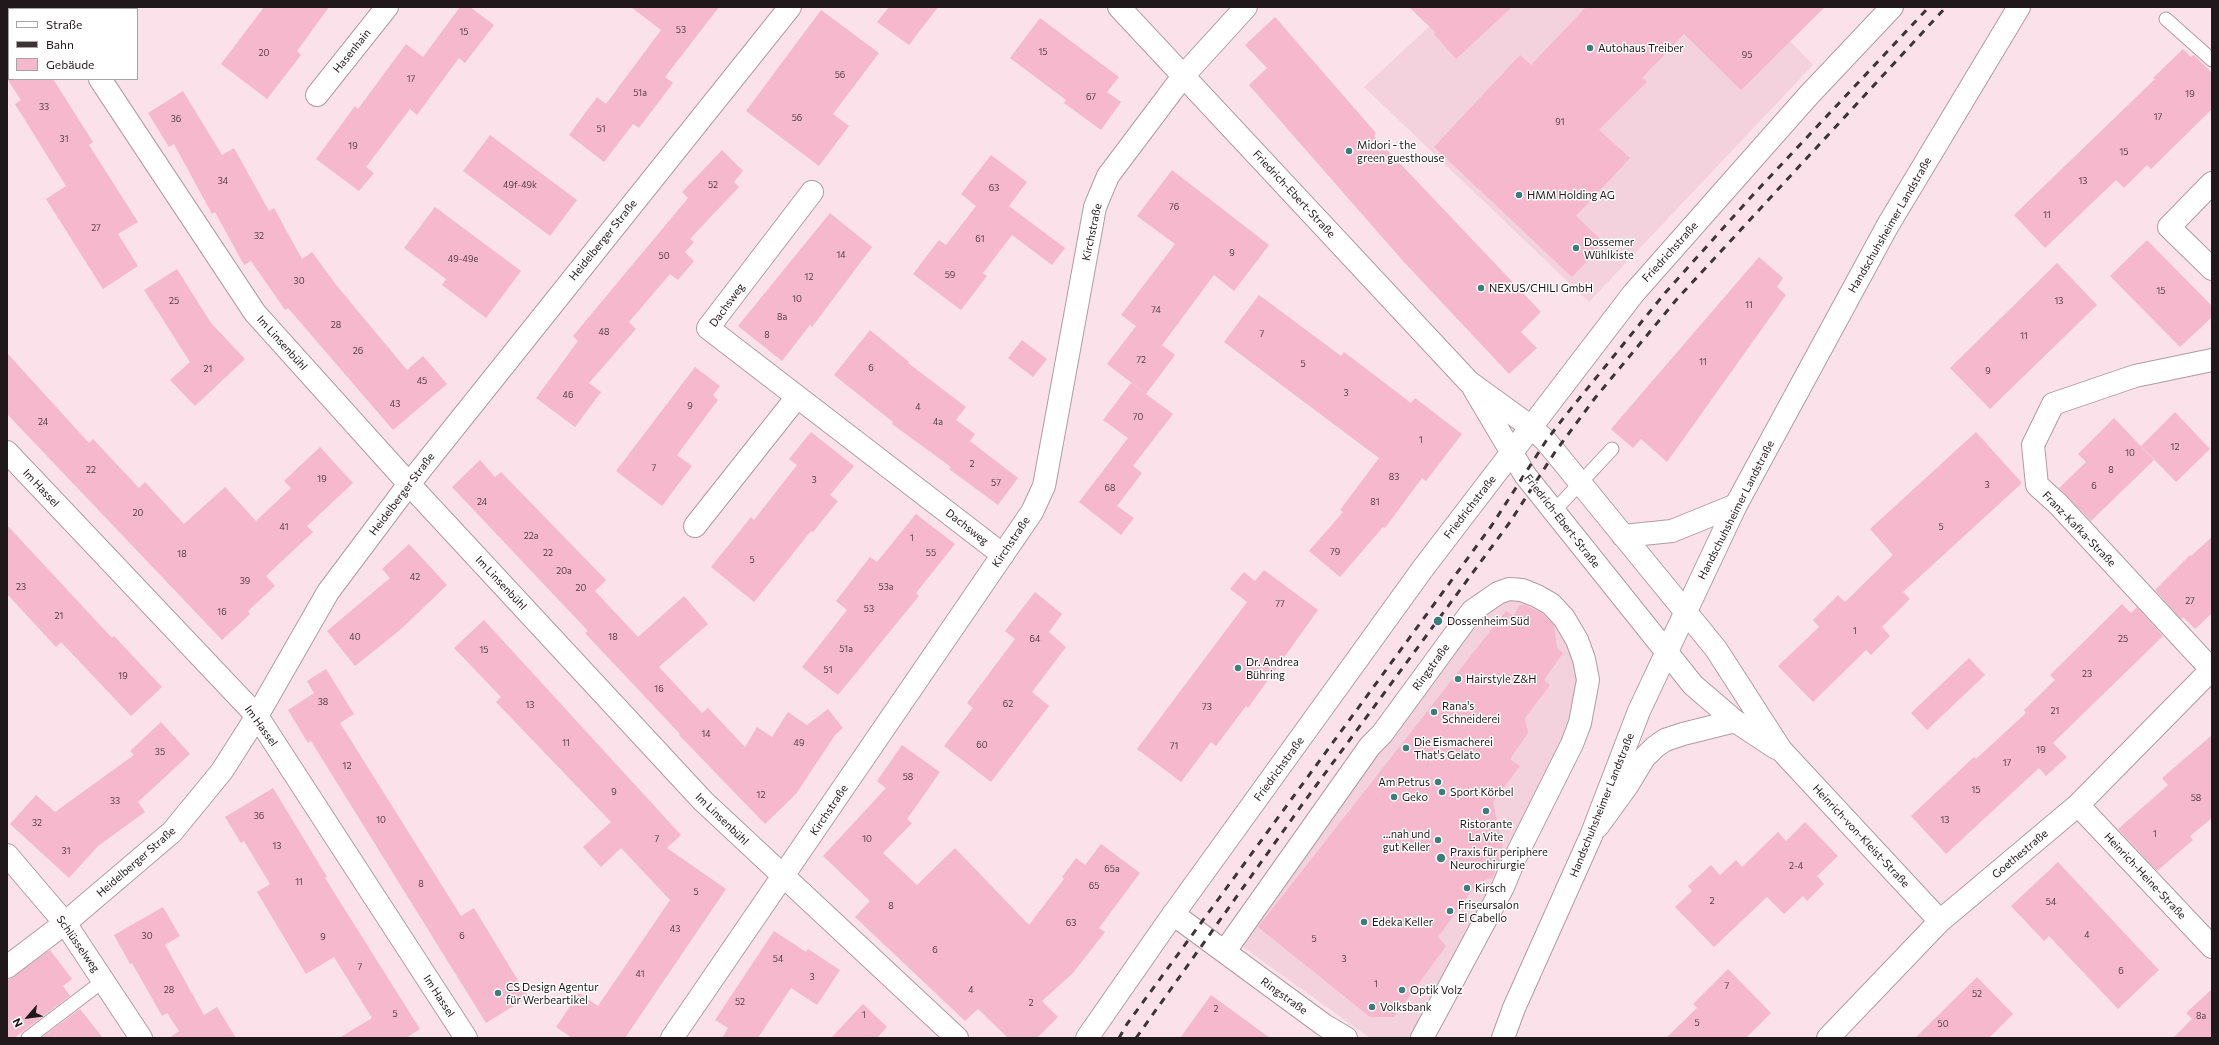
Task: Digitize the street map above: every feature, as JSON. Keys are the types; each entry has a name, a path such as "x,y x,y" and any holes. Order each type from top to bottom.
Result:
{"street":[{"name":"Hasenhain","path":"316,94 387,7"},
{"name":"Heidelberger Straße","path":"7,967 65,923 172,832 222,771 257,716 328,592 409,484 790,7"},
{"name":"Friedrich-Ebert-Straße","path":"1119,7 1469,382 1531,426 1546,441 1685,611"},
{"name":"Kirchstraße","path":"672,1038 784,878 1032,512 1044,486 1095,207 1108,176 1184,75 1246,7"},
{"name":"Friedrichstraße","path":"1087,1038 1173,914 1424,567 1633,294 1808,96 1892,7"},
{"name":"Handschuhsheimer Landstraße","path":"1502,1037 1592,836 1639,711 1736,505 1888,225 2019,7"},
{"name":"Im Linsenbühl","path":"101,80 255,313 409,484 703,801 957,1038"},
{"path":"2212,184 2169,227 2212,269"},
{"name":"Dachsweg","path":"812,192 708,328 1003,555"},
{"name":"Franz-Kafka-Straße","path":"2212,360 2135,376 2053,404 2033,445 2036,485 2058,504 2212,669"},
{"name":"Friedrich-Ebert-Straße","path":"1469,382 1525,475 1666,652"},
{"path":"695,526 798,397"},
{"name":"Im Hassel","path":"7,452 257,716 466,1038"},
{"path":"1623,536 1672,531 1736,505"},
{"name":"Ringstraße","path":"1225,952 1370,746 1382,734 1472,611 1498,592 1522,590 1537,596 1551,604 1564,618 1577,640 1584,659 1588,680 1580,723 1572,744 1515,858 1503,888 1422,1038"},
{"name":"Heinrich-von-Kleist-Straße","path":"1685,611 1716,649 1781,750 1940,921"},
{"name":"Heinrich-von-Kleist-Straße","path":"1666,652 1693,686 1735,721 1781,750"},
{"name":"Goethestraße","path":"1828,1038 1940,921 2078,805 2212,669"},
{"path":"1592,836 1627,786 1644,758 1655,747 1665,740 1683,734 1735,721"},
{"name":"Heinrich-Heine-Straße","path":"2078,805 2212,947"},
{"name":"Schlüsselweg","path":"7,856 16,863 65,923 142,1038"},
{"name":"Ringstraße","path":"1173,914 1318,1021 1346,1038"}],"lane":[{"path":"2166,19 2212,60"},
{"path":"1554,511 1612,449"},
{"path":"28,1038 103,981"}],"shaded area":[{"path":"1450,7 1757,7 1813,65 1589,302 1364,87"},
{"path":"1510,596 1536,601 1554,617 1570,644 1578,675 1576,705 1505,873 1416,1038 1370,1038 1240,945 1473,616"}],"building":[{"path":"264,7 329,7 297,51 301,55 267,99 221,64"},
{"path":"460,7 470,7 494,25 465,63 459,58 417,115 410,109 366,167 374,173 359,191 316,159 355,106 358,109 406,44 423,57"},
{"path":"631,7 719,7 665,77 673,83 639,128 633,124 604,162 569,135 597,97 606,104 661,30"},
{"path":"889,7 938,7 909,45 877,22"},
{"path":"1409,7 1512,7 1456,59 1434,34 1435,32"},
{"path":"1586,7 1825,7 1741,90 1684,34 1642,78 1647,82 1599,130 1630,158 1576,216 1604,243 1572,277 1434,147 1520,55 1531,65"},
{"path":"821,10 879,53 833,114 849,126 819,166 746,111"},
{"name":"Midori - the green guesthouse","path":"1275,17 1376,133 1374,136 1541,312 1521,332 1537,348 1509,374 1403,261 1249,85 1267,68 1245,45"},
{"path":"1040,18 1119,77 1107,92 1121,102 1101,130 1064,103 1066,100 1010,58"},
{"path":"2183,49 2191,57 2194,55 2212,73 2212,109 2151,169 2147,165 2124,188 2116,180 2045,248 2014,215 2155,79 2153,78"},
{"path":"7,79 54,80 93,142 89,145 138,222 118,234 138,266 103,289 46,199 66,186 15,104 21,100"},
{"path":"183,91 222,155 234,148 269,211 274,208 302,259 312,252 337,286 407,370 423,356 447,384 393,430 288,308 285,310 251,261 244,265 215,212 212,214 174,144 169,147 148,113"},
{"path":"490,135 577,200 550,236 463,171"},
{"path":"722,150 743,171 734,182 739,187 690,239 694,242 685,252 694,261 678,280 670,274 629,322 636,329 589,383 601,392 575,427 536,398 578,341 573,336 688,198 682,192"},
{"path":"991,155 1027,182 1009,206 1065,248 1052,265 1012,235 983,273 987,276 961,310 913,274 939,240 946,245 976,206 961,194"},
{"path":"1172,170 1269,245 1234,291 1214,275 1162,345 1175,355 1146,394 1107,364 1136,326 1121,315 1175,244 1137,216"},
{"path":"435,207 521,271 486,318 442,285 446,279 404,248"},
{"path":"830,213 872,247 812,327 810,325 782,361 738,326"},
{"path":"2147,240 2212,306 2212,317 2180,347 2110,276"},
{"path":"1759,257 1783,278 1777,287 1786,295 1667,462 1641,439 1633,448 1611,429"},
{"path":"2057,263 2097,305 1990,409 1950,368"},
{"path":"177,269 211,323 245,359 195,406 170,380 190,362 144,290"},
{"path":"1259,295 1341,356 1344,352 1411,403 1415,398 1462,434 1426,481 1422,478 1385,528 1383,527 1340,577 1309,551 1343,512 1340,510 1379,458 1224,342"},
{"path":"870,330 909,362 908,363 966,407 956,420 975,434 970,441 1018,478 998,505 949,469 951,467 892,424 893,422 834,375"},
{"path":"1022,340 1047,359 1033,377 1008,358"},
{"path":"7,353 89,443 93,439 139,488 145,482 184,524 225,487 256,521 291,488 284,481 320,447 353,483 307,526 313,532 266,576 275,586 248,611 250,614 222,640 7,414"},
{"path":"695,367 720,386 713,395 718,400 677,455 692,466 662,506 616,471"},
{"path":"1131,383 1173,414 1133,466 1142,473 1117,506 1134,518 1121,535 1079,502 1128,438 1103,420"},
{"path":"2175,412 2210,449 2176,482 2141,446"},
{"path":"2114,418 2154,460 2091,521 2059,488 2086,462 2078,454"},
{"path":"811,432 854,466 830,495 838,501 813,532 811,531 754,602 711,567 751,517 754,520 797,465 789,459"},
{"path":"1976,432 2022,483 1903,592 1910,599 1882,627 1890,636 1871,655 1866,650 1813,702 1778,666 1819,627 1813,620 1838,595 1845,602 1893,555 1870,529"},
{"path":"480,460 495,477 501,472 606,580 595,591 638,637 684,596 708,624 659,667 702,713 708,708 745,747 757,727 772,737 788,712 807,725 828,709 843,728 835,735 796,794 765,824 679,735 680,734 585,633 588,631 452,487"},
{"path":"916,514 955,544 916,593 919,596 838,695 802,667 847,610 836,601 870,557 877,562"},
{"path":"7,525 112,638 114,636 162,687 131,716 61,642 56,647 7,594"},
{"path":"2212,537 2212,613 2195,629 2183,617 2181,619 2155,590 2190,555 2191,556"},
{"path":"409,544 447,585 400,630 355,666 327,631 390,578 382,569"},
{"path":"1264,570 1318,610 1248,708 1246,706 1216,746 1211,742 1181,782 1137,749 1247,602 1230,589 1244,572 1255,581"},
{"path":"1035,592 1062,614 1049,632 1066,647 1032,692 1049,706 991,782 944,746 973,708 967,703 1015,639 1005,631"},
{"path":"2122,604 2131,613 2137,607 2163,636 2053,743 2067,757 2046,776 2039,768 1946,854 1911,816 1974,757 1976,759 2026,713 2024,710 2055,680 2050,675"},
{"path":"1520,605 1525,605 1543,614 1554,625 1557,648 1563,653 1544,680 1550,685 1525,718 1528,733 1510,759 1520,766 1493,802 1504,853 1492,878 1478,882 1438,937 1446,946 1394,1017 1370,1017 1258,927 1506,611 1513,616"},
{"path":"484,620 681,835 667,848 726,889 625,1038 572,1038 556,1027 579,993 598,1006 670,900 621,848 601,867 583,847 611,822 496,702 501,697 454,648"},
{"path":"1969,658 1985,675 1927,730 1911,713"},
{"path":"326,669 354,714 340,723 461,916 474,908 528,997 486,1023 311,741 308,743 288,710 314,693 307,681"},
{"path":"161,722 190,754 138,802 145,812 98,846 69,878 10,824 36,795 55,812 134,755 130,751"},
{"path":"2212,735 2212,818 2190,836 2193,840 2157,871 2118,829 2168,785 2162,778"},
{"path":"902,745 940,772 907,819 912,823 883,853 917,885 955,848 1029,925 1064,879 1062,877 1076,858 1085,865 1101,844 1140,873 1099,928 1105,932 1073,973 1042,1001 1058,1017 1037,1038 1008,1038 978,1009 965,1021 855,917 870,901 823,856 886,788 877,781"},
{"path":"273,788 327,877 325,878 420,1029 406,1038 339,1038 372,1018 334,957 306,974 257,892 270,884 244,841 241,843 225,817"},
{"path":"1805,822 1838,856 1817,876 1824,884 1807,901 1803,896 1784,914 1767,897 1714,947 1675,907 1692,891 1688,886 1711,865 1720,875 1736,860 1742,867 1778,832 1786,841"},
{"path":"2058,862 2159,970 2118,1009 2049,936 2044,941 2011,906"},
{"path":"163,907 180,936 165,945 204,1015 217,1007 236,1038 169,1038 179,1031 167,1013 162,1016 132,963 130,964 114,935"},
{"path":"774,931 806,952 808,949 840,970 817,1005 791,988 758,1038 722,1038 728,1028 715,1020"},
{"path":"50,950 72,979 63,986 70,996 14,1038 7,1038 7,981"},
{"path":"1728,969 1771,1013 1746,1038 1666,1038 1697,1008 1693,1004"},
{"path":"1977,977 2013,1014 1989,1038 1915,1038"},
{"path":"2212,989 2212,1038 2173,1038 2192,1019 2186,1013"},
{"path":"1211,995 1270,1038 1180,1038"},
{"path":"863,1004 887,1027 877,1038 831,1038"},
{"path":"80,1009 103,1038 41,1038"}],"railway":[{"path":"1119,1038 1127,1024 1492,525 1546,441 1565,416 1665,293 1751,197 1929,7"},
{"path":"1136,1038 1304,802 1510,522 1555,452 1595,398 1677,299 1946,7"}],"place":[{"name":"Autohaus Treiber","path":"1590,48"},
{"name":"Midori - the green guesthouse","path":"1349,151"},
{"name":"HMM Holding AG","path":"1519,195"},
{"name":"Dossemer Wühlkiste","path":"1576,248"},
{"name":"NEXUS/CHILI GmbH","path":"1481,288"},
{"name":"Dossenheim Süd","path":"1438,621"},
{"name":"Dr. Andrea Bühring","path":"1238,668"},
{"name":"Hairstyle Z&H","path":"1458,679"},
{"name":"Rana's Schneiderei","path":"1434,712"},
{"name":"Die Eismacherei That's Gelato","path":"1406,748"},
{"name":"Am Petrus","path":"1438,782"},
{"name":"Sport Körbel","path":"1442,792"},
{"name":"Geko","path":"1394,797"},
{"name":"Ristorante La Vite","path":"1486,811"},
{"name":"…nah und gut Keller","path":"1438,840"},
{"name":"Praxis für periphere Neurochirurgie","path":"1441,858"},
{"name":"Kirsch","path":"1467,888"},
{"name":"Friseursalon El Cabello","path":"1450,911"},
{"name":"Edeka Keller","path":"1364,922"},
{"name":"Optik Volz","path":"1402,990"},
{"name":"CS Design Agentur für Werbeartikel","path":"498,993"},
{"name":"Volksbank","path":"1372,1007"}]}
